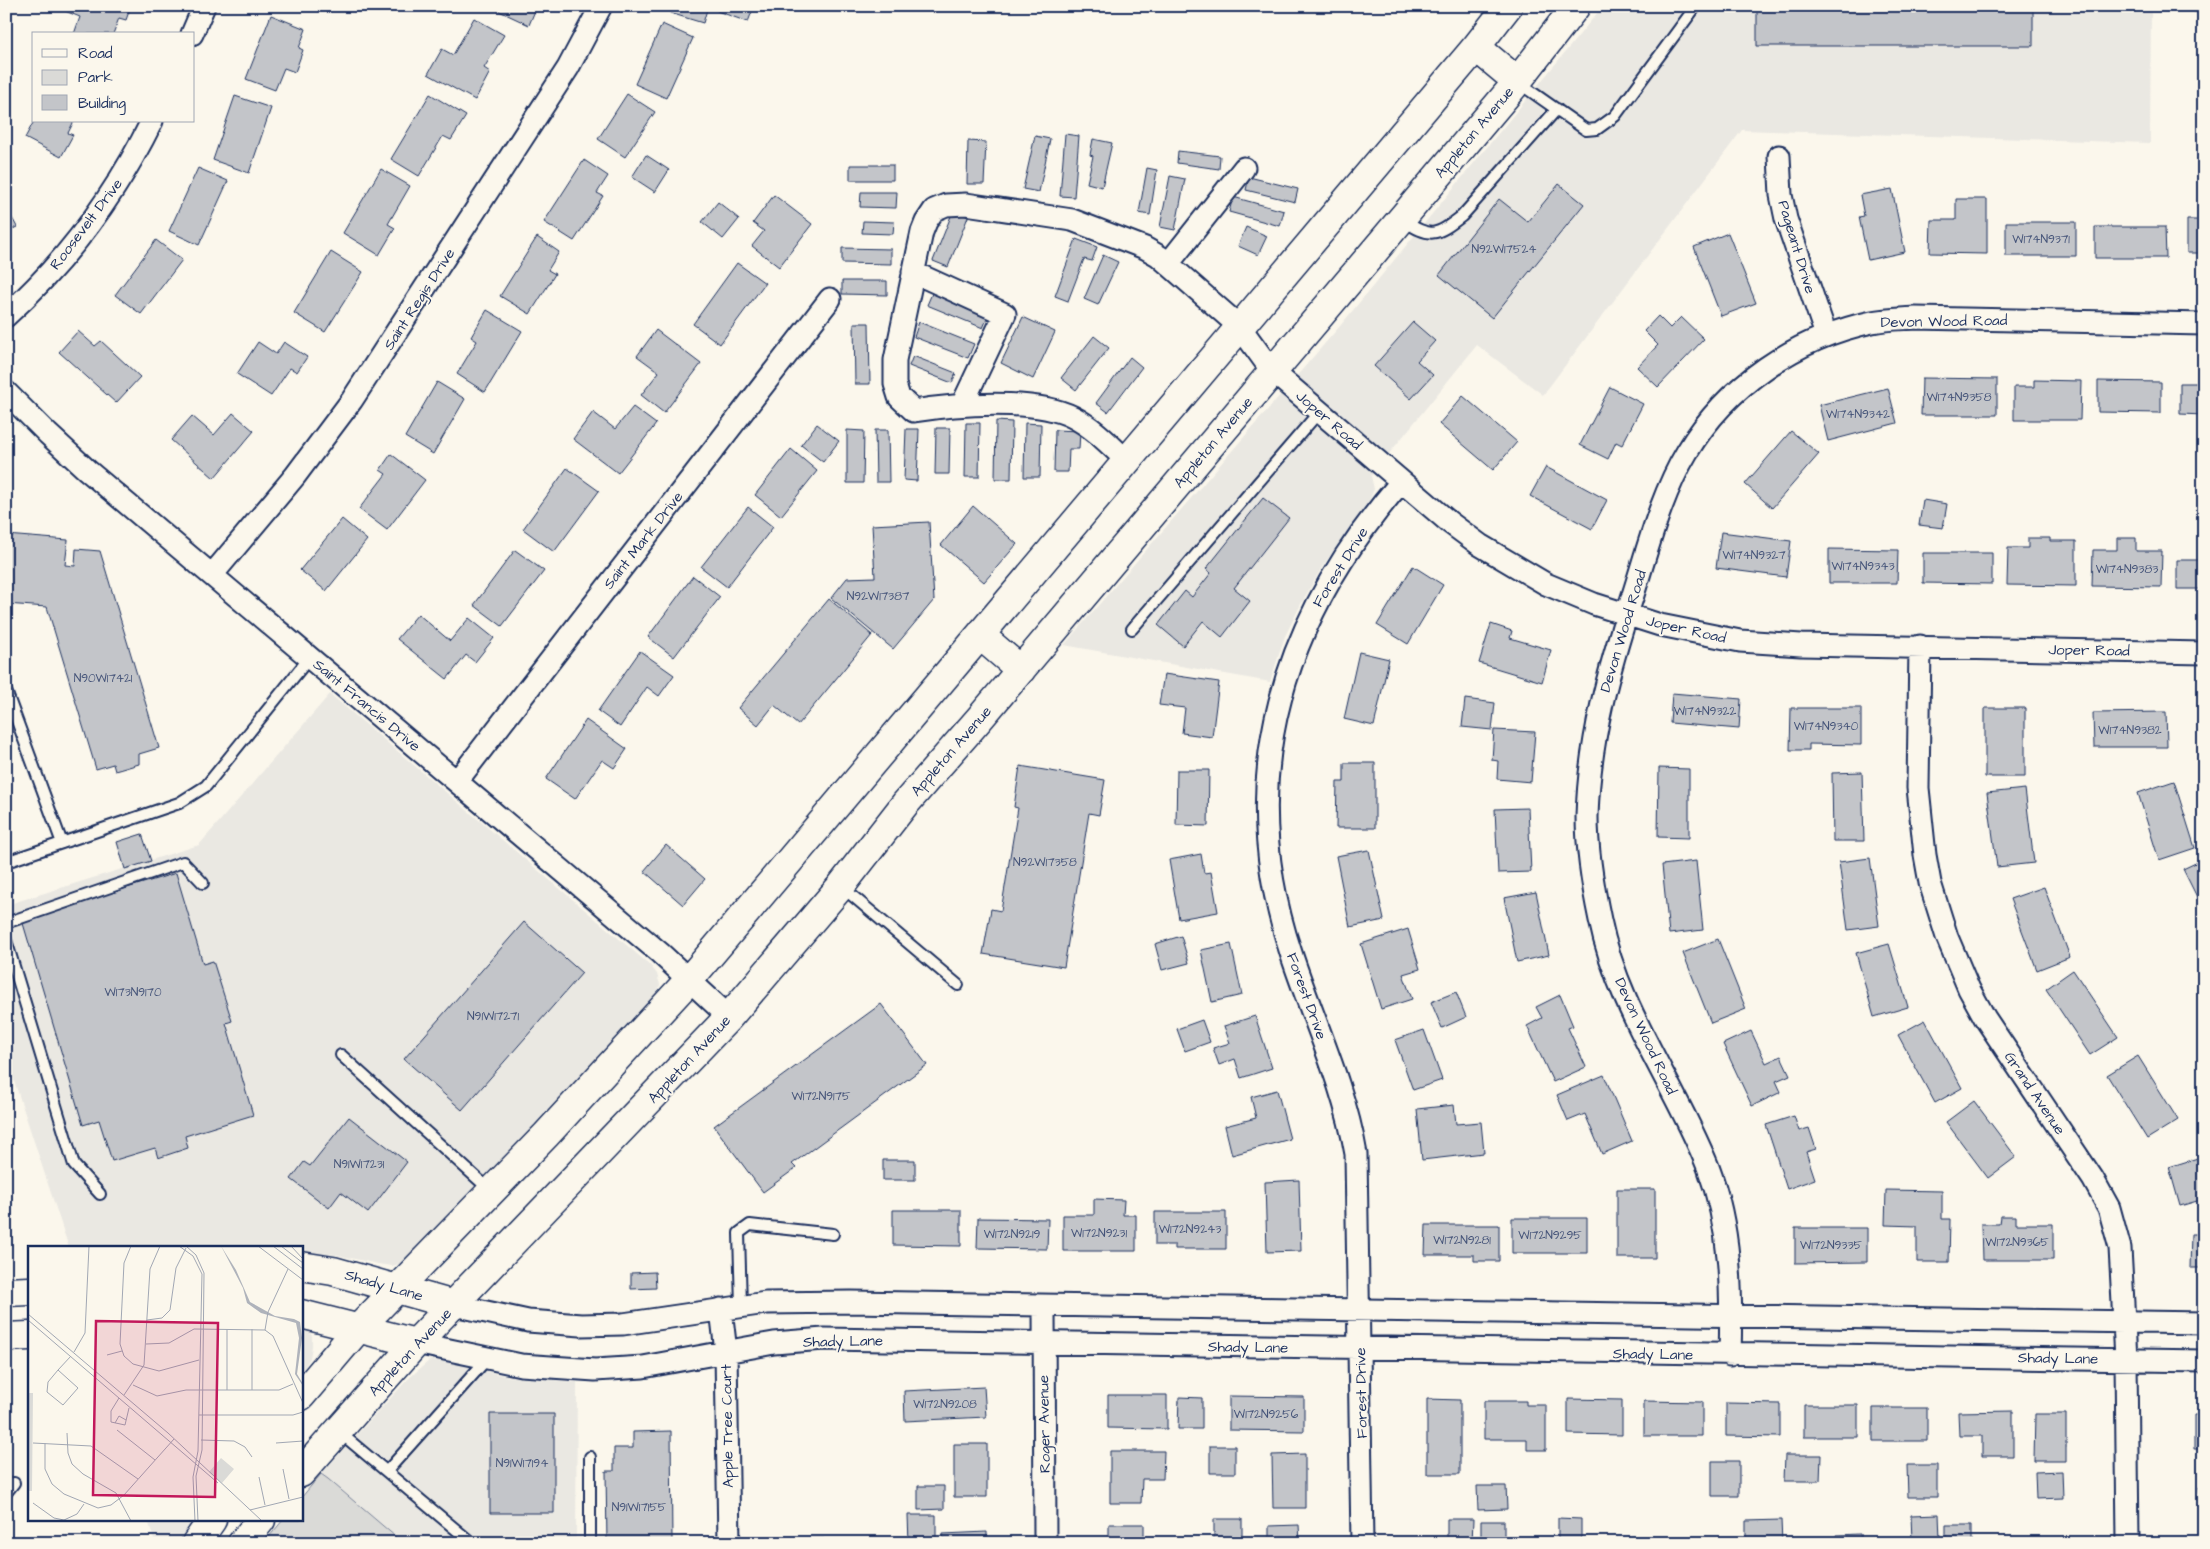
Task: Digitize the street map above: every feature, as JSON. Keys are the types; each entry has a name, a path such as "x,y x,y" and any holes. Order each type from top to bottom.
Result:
{"main road":[{"path":"302,1395 357,1330 399,1289 492,1191 689,980 1476,47 1508,6"},
{"name":"Appleton Avenue","path":"302,1472 416,1343 729,1017 841,886 904,804 1021,670 1517,81 1576,6"},
{"path":"1476,47 1517,81"},
{"path":"980,635 1021,670"},
{"name":"Shady Lane","path":"302,1266 333,1271 454,1305"},
{"path":"6,1292 28,1291"},
{"name":"Shady Lane","path":"302,1314 357,1330 416,1343"},
{"path":"6,1337 28,1336"},
{"path":"196,1543 211,1522"},
{"path":"242,1543 259,1522"}],"street":[{"path":"193,32 204,6"},
{"name":"Saint Regis Drive","path":"212,575 295,476 352,400 568,68 601,6"},
{"name":"Roosevelt Drive","path":"6,316 32,292 81,236 124,174 151,122"},
{"name":"Pageant Drive","path":"1778,156 1781,195 1786,219 1826,335"},
{"path":"1168,264 1244,168"},
{"name":"Joper Road","path":"913,272 926,222 934,210 946,205 966,204 1072,220 1145,248 1159,256 1240,327 1272,370 1449,522 1546,584 1594,604 1660,626 1740,641 2204,653"},
{"path":"962,405 1005,314 913,272 895,360 895,384 899,397 906,406 914,411 962,405 1035,408 1061,412 1075,418 1127,461"},
{"name":"Saint Mark Drive","path":"457,781 830,299"},
{"name":"Devon Wood Road","path":"1730,1355 1730,1262 1723,1216 1708,1167 1619,981 1601,924 1590,857 1587,819 1592,746 1605,686 1657,520 1686,452 1711,418 1733,394 1762,369 1798,348 1826,335 1874,321 1915,318 2204,324"},
{"name":"Saint Francis Drive","path":"6,392 48,434 457,781 689,980 729,1017"},
{"name":"Forest Drive","path":"1362,1543 1356,1154 1352,1126 1339,1085 1290,953 1280,915 1270,864 1266,791 1270,750 1280,699 1291,663 1309,617 1330,578 1378,509 1401,482"},
{"name":"Grand Avenue","path":"1920,646 1918,788 1925,855 1930,882 1947,937 1969,990 1985,1018 2093,1179 2109,1208 2120,1248 2126,1359 2128,1543"},
{"name":"Shady Lane","path":"454,1305 528,1321 581,1325 623,1324 766,1303 851,1302 1359,1311 2124,1320 2204,1323"},
{"name":"Roger Avenue","path":"1044,1306 1045,1543"},
{"name":"Apple Tree Court","path":"729,1543 726,1352 731,1308"},
{"name":"Shady Lane","path":"416,1343 521,1366 595,1370 643,1367 774,1343 824,1339 1730,1355 2204,1360"}],"lane":[{"path":"1517,81 1586,130 1597,129 1606,123 1625,104 1696,6"},
{"path":"2197,6 2204,8"},
{"path":"1401,219 1424,233 1435,233 1448,227 1462,216 1557,109"},
{"path":"1132,629 1319,412"},
{"path":"6,862 180,803 206,786 310,657"},
{"path":"6,690 62,843"},
{"path":"6,923 183,862 203,883"},
{"path":"841,886 958,985"},
{"path":"6,940 74,1165 100,1194"},
{"path":"341,1055 492,1191"},
{"path":"731,1308 739,1233 750,1225 833,1234"},
{"path":"387,1472 487,1359"},
{"path":"338,1431 472,1543"},
{"path":"590,1457 590,1543"},
{"path":"6,1493 14,1483"}],"shaded area":[{"path":"1603,6 2151,6 2150,143 1742,130 1543,395 1477,345 1371,476 1374,489 1369,501 1322,567 1301,604 1285,636 1270,682 1064,645 1340,326"},
{"path":"330,694 650,965 657,974 660,985 648,1009 414,1254 402,1263 392,1266 337,1255 302,1252 302,1246 68,1246 6,1056 6,905 199,845"},
{"path":"302,1326 306,1327 312,1336 310,1358 302,1371"},
{"path":"430,1360 455,1363 505,1376 577,1382 576,1543 403,1543 321,1474 408,1379"},
{"path":"149,1522 198,1522 183,1543 155,1543"}],"green space":[{"path":"321,1474 403,1543 264,1543 281,1522 302,1522 302,1497"}],"building":[{"path":"67,6 131,6 126,20 119,18 114,32 75,32 80,17 65,11"},
{"path":"501,6 537,6 529,25 499,11"},
{"path":"673,6 708,6 703,23 670,13"},
{"path":"719,6 754,6 748,22 717,11"},
{"path":"1757,6 2015,6 2015,9 2033,9 2033,46 1757,46"},
{"path":"271,15 306,29 299,48 303,50 295,72 284,68 275,90 246,79"},
{"path":"474,18 504,35 484,68 490,72 475,100 428,74 442,49 453,55"},
{"path":"662,24 693,38 666,98 635,84"},
{"path":"430,94 466,116 451,140 443,136 419,176 391,159"},
{"path":"627,94 655,112 625,157 598,139"},
{"path":"235,96 271,108 249,173 213,160"},
{"path":"33,122 74,122 68,133 73,135 61,157 25,138"},
{"path":"1065,134 1079,136 1074,197 1060,196"},
{"path":"1035,136 1050,139 1039,192 1023,189"},
{"path":"1093,139 1112,143 1102,187 1087,183 1093,156 1090,155"},
{"path":"968,141 986,142 984,184 967,184"},
{"path":"1178,151 1220,156 1219,169 1177,163"},
{"path":"646,155 669,170 655,192 632,177"},
{"path":"584,160 608,176 597,193 603,196 574,241 544,222"},
{"path":"850,165 893,165 893,180 850,180"},
{"path":"198,168 228,181 199,245 169,231"},
{"path":"1147,168 1157,170 1150,215 1139,213"},
{"path":"381,169 410,186 388,224 395,228 379,255 343,233"},
{"path":"1170,176 1185,179 1175,230 1160,227"},
{"path":"1249,177 1298,189 1295,202 1246,190"},
{"path":"1559,184 1584,204 1492,318 1439,275 1499,199 1528,222"},
{"path":"1892,189 1905,252 1868,260 1859,217 1864,216 1860,195"},
{"path":"861,192 897,192 896,208 860,207"},
{"path":"774,195 812,224 779,267 752,246 764,231 753,223"},
{"path":"1233,197 1284,211 1280,226 1229,212"},
{"path":"1956,199 1987,199 1987,254 1930,253 1931,220 1956,220"},
{"path":"718,202 739,219 723,239 702,222"},
{"path":"6,207 17,227 6,232"},
{"path":"953,211 968,217 948,267 933,261"},
{"path":"2187,220 2204,220 2204,253 2187,253"},
{"path":"863,221 894,222 893,234 862,233"},
{"path":"2006,222 2076,222 2076,256 2006,256"},
{"path":"1246,227 1267,236 1258,255 1238,246"},
{"path":"2095,227 2165,227 2166,258 2095,258"},
{"path":"1728,233 1756,303 1721,316 1694,247"},
{"path":"537,237 559,252 548,270 555,274 530,314 500,296"},
{"path":"1076,239 1097,247 1092,261 1084,259 1068,301 1055,296"},
{"path":"156,240 182,260 141,314 115,295"},
{"path":"842,248 891,249 891,264 842,263"},
{"path":"331,252 363,272 325,332 294,313"},
{"path":"1103,255 1118,262 1098,305 1084,299"},
{"path":"737,263 765,283 720,344 693,324"},
{"path":"842,281 887,281 887,295 842,294"},
{"path":"933,291 989,314 983,328 927,305"},
{"path":"487,310 522,331 485,392 457,374 477,341 471,337"},
{"path":"1658,316 1670,328 1681,317 1704,339 1658,387 1637,367 1658,345 1644,331"},
{"path":"1023,317 1055,332 1033,379 1001,363"},
{"path":"919,322 974,344 968,358 914,337"},
{"path":"1413,322 1435,341 1417,361 1433,375 1411,399 1374,366"},
{"path":"854,323 869,323 870,384 855,384"},
{"path":"656,330 701,364 664,413 641,395 659,372 637,356"},
{"path":"78,331 95,346 101,341 140,377 116,403 59,352"},
{"path":"1094,336 1109,348 1076,390 1061,378"},
{"path":"258,342 276,354 284,342 307,357 297,372 290,368 271,396 237,374"},
{"path":"913,356 956,373 952,383 909,366"},
{"path":"1130,357 1142,367 1108,412 1096,403"},
{"path":"1922,378 1997,379 1997,415 1921,415"},
{"path":"2034,380 2081,381 2080,420 2014,420 2014,387 2034,387"},
{"path":"2098,381 2161,382 2161,413 2098,412"},
{"path":"437,382 465,399 433,454 405,437"},
{"path":"2180,383 2204,383 2204,415 2180,414"},
{"path":"1610,387 1643,404 1622,445 1616,442 1608,459 1580,445"},
{"path":"1888,388 1897,423 1828,441 1819,405"},
{"path":"1463,396 1517,442 1493,470 1439,424"},
{"path":"633,407 656,424 618,473 573,439 593,412 615,429"},
{"path":"233,413 254,431 214,478 171,440 192,416 214,435"},
{"path":"996,421 1012,422 1011,479 995,479"},
{"path":"966,423 980,423 979,477 965,477"},
{"path":"1025,423 1041,424 1040,477 1024,477"},
{"path":"817,424 839,441 823,462 801,445"},
{"path":"936,428 950,428 949,474 935,474"},
{"path":"906,429 919,429 917,481 904,480"},
{"path":"847,430 864,431 863,483 847,483"},
{"path":"875,430 888,430 889,482 876,482"},
{"path":"1055,430 1080,431 1079,449 1069,449 1068,472 1054,472"},
{"path":"1791,431 1819,454 1772,508 1745,484"},
{"path":"791,449 817,471 781,516 755,495"},
{"path":"391,454 425,480 387,530 359,509 386,474 380,470"},
{"path":"1546,467 1607,500 1592,529 1530,496"},
{"path":"567,468 599,491 554,552 523,529"},
{"path":"1263,498 1289,518 1234,588 1250,601 1222,637 1203,621 1183,646 1158,625 1185,591 1192,597 1211,573 1206,569"},
{"path":"1923,500 1947,504 1943,528 1919,525"},
{"path":"973,506 1017,544 984,582 941,545"},
{"path":"748,507 773,527 727,587 701,567"},
{"path":"342,519 367,540 326,591 300,570"},
{"path":"929,522 934,600 893,649 831,598 847,578 875,577 872,525"},
{"path":"1721,532 1791,541 1786,577 1716,568"},
{"path":"6,535 68,540 65,565 75,566 76,549 100,551 159,748 139,754 139,764 115,771 113,764 96,769 47,607 6,604"},
{"path":"2028,538 2050,538 2050,541 2076,541 2076,586 2007,585 2008,548 2028,548"},
{"path":"2117,538 2136,538 2136,551 2162,551 2161,587 2092,586 2093,550 2117,550"},
{"path":"1829,549 1898,550 1897,583 1829,583"},
{"path":"515,550 544,571 502,626 474,605"},
{"path":"1923,553 1992,553 1992,584 1923,583"},
{"path":"2177,560 2204,560 2204,589 2177,589"},
{"path":"1413,566 1443,585 1408,644 1377,625"},
{"path":"693,576 720,597 674,657 648,637"},
{"path":"829,599 872,635 798,725 774,705 758,725 738,708"},
{"path":"418,614 450,641 469,618 494,638 475,662 466,655 447,679 397,639"},
{"path":"1491,624 1512,631 1510,638 1551,650 1542,682 1479,663"},
{"path":"640,651 674,675 659,696 647,687 620,727 598,711"},
{"path":"1359,652 1389,659 1374,726 1344,719"},
{"path":"1164,674 1219,682 1212,737 1182,733 1185,708 1159,705"},
{"path":"1672,693 1741,699 1739,729 1670,723"},
{"path":"1465,699 1495,703 1492,730 1462,727"},
{"path":"1791,708 1861,708 1861,745 1809,744 1809,750 1790,750"},
{"path":"1985,708 2025,708 2025,777 1985,777"},
{"path":"2166,712 2167,747 2094,747 2093,713"},
{"path":"586,720 627,749 614,768 602,760 575,799 546,779"},
{"path":"1494,730 1535,732 1531,782 1497,779 1498,761 1492,760"},
{"path":"1344,763 1375,763 1375,828 1336,828 1337,782 1344,782"},
{"path":"1020,766 1105,780 1099,815 1089,813 1064,967 983,954 991,909 1001,911 1018,808 1014,807"},
{"path":"1659,768 1689,769 1689,838 1658,837"},
{"path":"1177,770 1209,770 1208,826 1176,825"},
{"path":"1862,772 1864,841 1833,841 1832,773"},
{"path":"2174,781 2195,848 2159,860 2138,793"},
{"path":"2025,789 2034,863 1997,867 1987,793"},
{"path":"1528,808 1531,872 1498,873 1495,809"},
{"path":"142,834 151,861 125,869 117,842"},
{"path":"666,845 705,879 683,905 644,871"},
{"path":"1369,850 1384,920 1350,927 1336,856"},
{"path":"1201,854 1204,873 1211,872 1218,912 1179,919 1169,860"},
{"path":"1870,858 1879,926 1848,930 1839,862"},
{"path":"2204,859 2204,911 2183,869"},
{"path":"1696,861 1703,930 1669,934 1662,865"},
{"path":"176,873 203,964 213,961 232,1021 226,1023 253,1115 185,1136 188,1148 158,1158 155,1148 112,1161 99,1120 83,1125 22,920"},
{"path":"2044,887 2070,957 2037,970 2010,899"},
{"path":"1536,892 1549,955 1517,962 1504,898"},
{"path":"524,922 582,973 462,1110 404,1059"},
{"path":"1408,929 1420,969 1403,974 1412,999 1381,1009 1361,944"},
{"path":"1181,936 1189,963 1162,970 1155,944"},
{"path":"1718,939 1746,1009 1711,1023 1683,953"},
{"path":"1231,944 1242,995 1212,1002 1201,950"},
{"path":"1889,944 1908,1007 1874,1017 1856,953"},
{"path":"2073,970 2118,1037 2090,1055 2046,989"},
{"path":"1456,992 1466,1017 1442,1028 1431,1002"},
{"path":"1560,995 1573,1026 1568,1028 1586,1067 1553,1082 1527,1026 1542,1018 1536,1007"},
{"path":"881,1004 927,1065 792,1164 796,1168 763,1192 714,1126"},
{"path":"1255,1016 1272,1068 1241,1078 1235,1059 1219,1065 1213,1048 1230,1043 1224,1026"},
{"path":"1202,1020 1210,1042 1185,1051 1177,1029"},
{"path":"1925,1020 1962,1088 1935,1103 1898,1035"},
{"path":"1424,1030 1442,1080 1413,1090 1395,1040"},
{"path":"1751,1031 1766,1063 1781,1056 1790,1075 1776,1081 1781,1092 1752,1106 1723,1044"},
{"path":"2138,1056 2178,1120 2147,1139 2107,1075"},
{"path":"1604,1075 1632,1141 1602,1154 1585,1114 1568,1121 1557,1095"},
{"path":"1277,1090 1290,1139 1232,1155 1225,1126 1256,1118 1251,1097"},
{"path":"1974,1101 2016,1157 1988,1178 1946,1122"},
{"path":"1454,1105 1456,1124 1481,1122 1484,1153 1422,1160 1417,1109"},
{"path":"1794,1116 1799,1131 1809,1128 1816,1149 1806,1152 1815,1179 1787,1189 1766,1125"},
{"path":"349,1117 407,1162 368,1213 341,1192 329,1208 291,1179 304,1162 310,1166"},
{"path":"2204,1156 2204,1199 2180,1206 2169,1167"},
{"path":"883,1160 915,1160 915,1180 883,1180"},
{"path":"1299,1180 1301,1251 1267,1252 1265,1182"},
{"path":"1617,1189 1655,1189 1655,1258 1617,1258"},
{"path":"1886,1190 1942,1191 1942,1219 1950,1219 1949,1262 1917,1262 1917,1226 1885,1225"},
{"path":"1094,1199 1124,1200 1123,1215 1136,1215 1136,1251 1063,1251 1063,1215 1094,1215"},
{"path":"893,1210 961,1210 961,1246 893,1245"},
{"path":"1155,1212 1226,1212 1226,1249 1175,1249 1175,1245 1155,1245"},
{"path":"2000,1216 2016,1216 2016,1224 2053,1224 2053,1260 1982,1260 1981,1224 1999,1224"},
{"path":"978,1218 1048,1219 1047,1249 977,1248"},
{"path":"1512,1218 1587,1218 1587,1253 1512,1253"},
{"path":"1426,1225 1499,1225 1499,1261 1474,1261 1474,1255 1425,1255"},
{"path":"1795,1228 1867,1228 1867,1262 1795,1263"},
{"path":"2191,1234 2204,1234 2204,1268 2190,1268"},
{"path":"655,1272 656,1288 631,1289 631,1273"},
{"path":"984,1387 986,1417 905,1421 904,1391"},
{"path":"1108,1395 1167,1395 1167,1429 1108,1428"},
{"path":"1229,1396 1304,1397 1304,1431 1229,1430"},
{"path":"1179,1397 1202,1398 1202,1429 1178,1429"},
{"path":"1427,1399 1460,1400 1460,1474 1427,1474"},
{"path":"1568,1399 1622,1400 1622,1435 1568,1434"},
{"path":"1484,1401 1526,1401 1526,1405 1546,1405 1546,1450 1527,1450 1527,1439 1484,1439"},
{"path":"1644,1401 1702,1402 1702,1436 1644,1436"},
{"path":"1726,1403 1780,1404 1780,1437 1726,1436"},
{"path":"1804,1405 1858,1405 1858,1437 1804,1437"},
{"path":"1873,1408 1927,1408 1927,1441 1873,1441"},
{"path":"2013,1411 2013,1456 1982,1456 1982,1436 1959,1436 1958,1412"},
{"path":"490,1414 554,1414 554,1513 490,1513"},
{"path":"2035,1414 2066,1414 2066,1461 2034,1461"},
{"path":"2194,1415 2204,1415 2204,1449 2194,1449"},
{"path":"671,1431 672,1543 607,1543 606,1471 614,1471 614,1448 633,1448 633,1432"},
{"path":"954,1444 987,1444 987,1497 954,1497"},
{"path":"1210,1446 1235,1446 1235,1473 1210,1473"},
{"path":"1110,1451 1164,1451 1163,1479 1142,1479 1141,1503 1110,1503"},
{"path":"1305,1454 1305,1508 1273,1508 1272,1455"},
{"path":"1785,1455 1821,1455 1820,1481 1784,1481"},
{"path":"1712,1461 1739,1461 1739,1496 1712,1496"},
{"path":"1907,1465 1937,1465 1937,1497 1908,1497"},
{"path":"2062,1471 2063,1498 2036,1499 2035,1472"},
{"path":"918,1486 944,1486 944,1509 918,1510"},
{"path":"1477,1486 1506,1486 1507,1509 1478,1510"},
{"path":"2204,1487 2204,1520 2199,1488"},
{"path":"1939,1514 1940,1540 1912,1541 1911,1515"},
{"path":"908,1515 936,1515 936,1543 909,1543"},
{"path":"1558,1518 1581,1519 1581,1543 1558,1543"},
{"path":"1214,1519 1242,1519 1242,1543 1214,1543"},
{"path":"1447,1519 1473,1519 1472,1543 1447,1543"},
{"path":"1781,1520 1782,1543 1746,1543 1746,1521"},
{"path":"1481,1521 1504,1521 1504,1543 1481,1543"},
{"path":"1109,1524 1144,1524 1144,1543 1109,1543"},
{"path":"1299,1525 1300,1543 1269,1543 1269,1526"},
{"path":"1946,1525 1972,1525 1972,1543 1946,1543"},
{"path":"987,1532 987,1543 944,1543 943,1534"},
{"path":"1860,1534 1861,1543 1837,1543 1837,1535"},
{"path":"787,1539 824,1539 824,1543 787,1543"}]}
